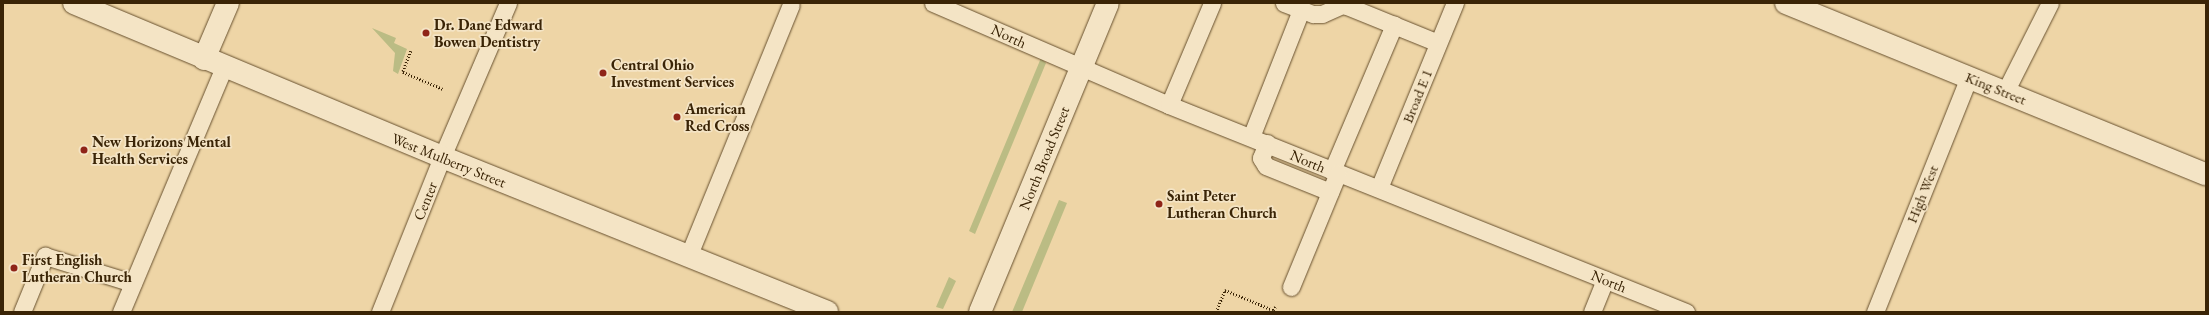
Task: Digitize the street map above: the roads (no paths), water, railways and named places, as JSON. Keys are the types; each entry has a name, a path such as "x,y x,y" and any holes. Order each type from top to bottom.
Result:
{"street":[{"name":"West Mulberry Street","path":"74,3 442,158 827,312"},
{"path":"214,63 228,3"},
{"name":"North Broad Street","path":"980,312 1108,3"},
{"name":"King Street","path":"1786,3 2206,174"}],"lane":[{"name":"Center","path":"380,312 442,158 508,3"},
{"name":"North","path":"933,3 1082,66 1169,105 1686,312"},
{"path":"1169,105 1212,3"},
{"path":"1284,3 1300,10 1322,14 1342,5 1347,6 1438,43"},
{"name":"Broad E 1","path":"1379,188 1455,3"},
{"path":"2005,92 2050,3"},
{"path":"688,257 791,5"},
{"path":"1300,10 1259,140 1261,158 1266,166 1330,192"},
{"path":"1291,287 1330,192 1335,172 1394,25"},
{"path":"121,312 214,63"},
{"name":"High West","path":"1876,312 1970,77"},
{"path":"22,312 45,256 133,283"},
{"path":"1592,312 1605,280"}],"place":[{"name":"Dr. Dane Edward Bowen Dentistry","path":"426,33"},
{"name":"Central Ohio Investment Services","path":"603,73"},
{"name":"American Red Cross","path":"677,117"},
{"name":"New Horizons Mental Health Services","path":"84,150"},
{"name":"Saint Peter Lutheran Church","path":"1159,204"},
{"name":"First English Lutheran Church","path":"14,268"}]}
